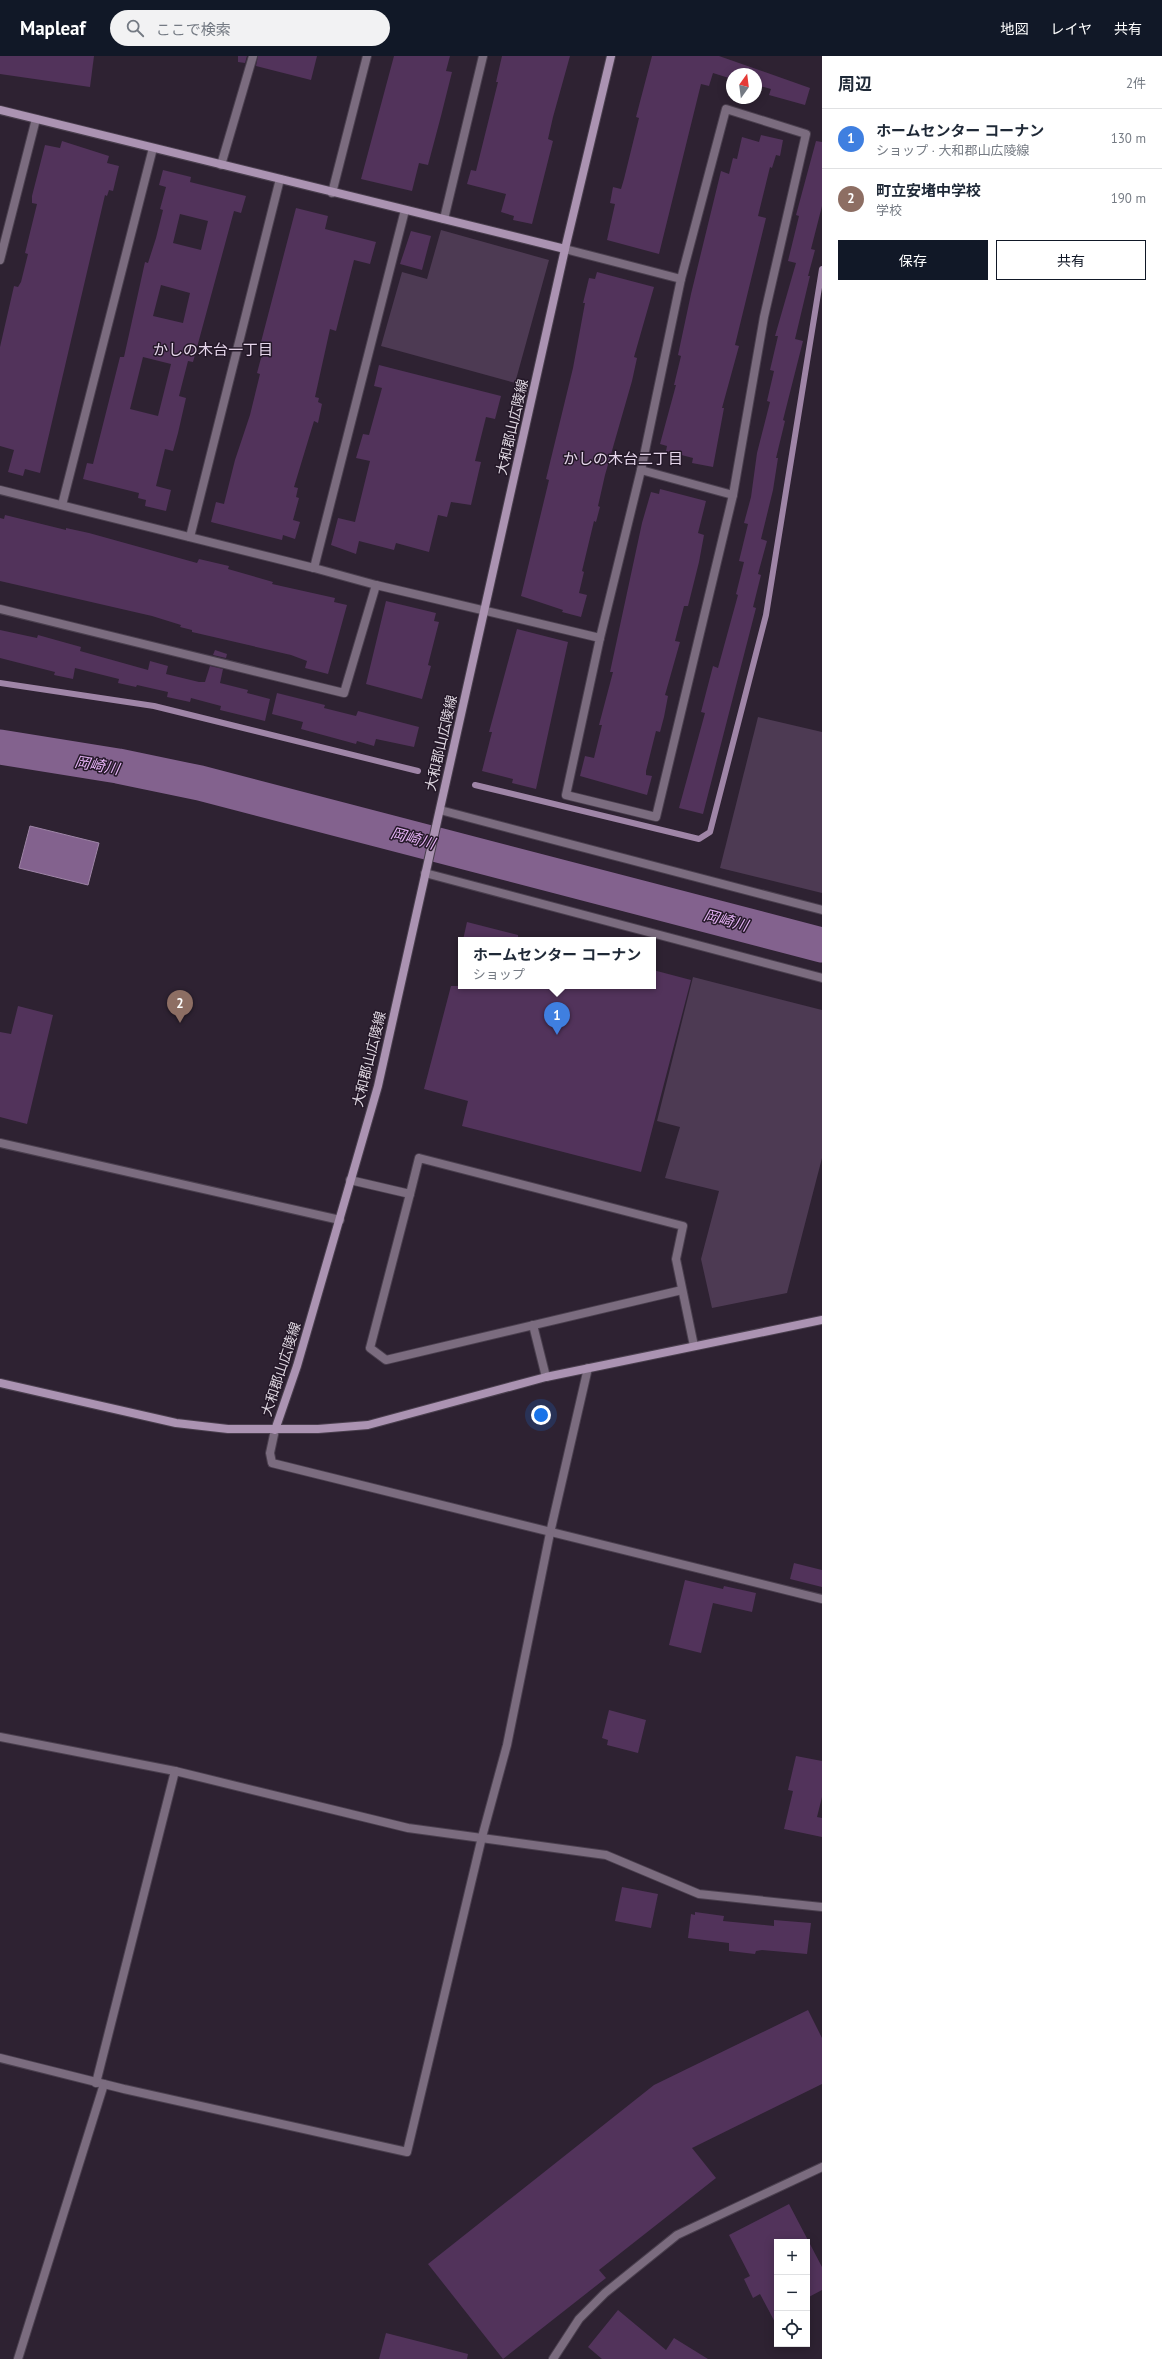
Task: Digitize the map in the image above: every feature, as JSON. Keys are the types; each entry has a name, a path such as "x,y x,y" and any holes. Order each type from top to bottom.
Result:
{"street":[{"path":"221,165 253,56"},
{"path":"332,193 367,56"},
{"path":"444,219 483,56"},
{"name":"大和郡山広陵線","path":"275,1430 297,1366 378,1086 565,249 611,56"},
{"path":"726,109 806,134 764,317 733,496 656,817 566,795 600,638 641,470 681,279 726,109"},
{"path":"0,110 681,279"},
{"path":"0,260 36,119"},
{"path":"62,505 153,148"},
{"path":"190,537 280,179"},
{"path":"314,568 405,210"},
{"path":"641,470 733,496"},
{"path":"0,490 314,568 376,585 600,638"},
{"path":"0,609 344,694 376,585"},
{"path":"440,810 822,910"},
{"path":"425,873 822,978"},
{"path":"0,1143 340,1220"},
{"path":"682,1290 386,1360 370,1348 419,1158 683,1226 676,1259 694,1346"},
{"path":"350,1180 410,1194"},
{"path":"0,1383 176,1423 228,1429 275,1430 368,1425 546,1377 822,1320"},
{"path":"533,1325 546,1377"},
{"path":"0,2058 100,2084 407,2152 482,1837 507,1745 550,1533 588,1368"},
{"path":"275,1430 270,1453 272,1463 550,1533 822,1599"},
{"path":"0,1738 175,1771 408,1828 606,1855 699,1894 822,1907"},
{"path":"18,2359 100,2084 175,1771"},
{"path":"553,2359 579,2319 605,2293 677,2235 822,2167"}],"shaded area":[{"path":"441,230 549,260 515,383 381,346 402,272 427,279"},
{"path":"758,717 822,732 822,893 720,868"},
{"path":"30,826 99,843 88,885 19,868"},
{"path":"693,977 822,1010 822,1158 787,1293 712,1308 701,1259 719,1191 665,1178 680,1127 657,1121"}],"building":[{"path":"0,56 94,56 90,87 0,74"},
{"path":"238,56 247,56 245,63 238,62"},
{"path":"258,56 317,56 311,80 256,66"},
{"path":"394,56 450,56 446,71 452,72 428,165 419,163 412,191 361,179"},
{"path":"502,56 570,56 548,139 553,141 532,224 513,220 514,216 501,212 506,194 467,184 471,170 476,171 498,82 496,82"},
{"path":"652,56 719,56 753,68 726,68 726,77 713,73 709,86 701,84 659,254 607,240 615,204 610,203 613,187 621,189 639,118 636,117"},
{"path":"762,71 810,88 805,105 769,95 771,89 762,87"},
{"path":"761,135 783,140 780,156 776,155 772,168 770,167 758,216 766,218 735,345 739,346 722,408 724,408 713,467 692,463 693,458 666,451 667,446 660,444 676,385 674,385 681,356 678,355 691,294 721,171 729,174 733,158 737,159 742,137 759,142"},
{"path":"62,141 109,156 107,163 119,166 113,191 109,190 107,196 105,195 40,473 25,469 23,476 8,472 14,450 0,446 0,347 14,286 18,287 21,282 28,254 25,253 37,204 32,203 32,196 45,145 60,148"},
{"path":"816,141 822,142 822,206 811,249 815,250 795,339 803,341 783,420 785,421 776,458 778,458 773,490 761,539 767,541 758,574 761,575 753,607 756,608 703,814 679,808 705,713 701,712 713,666 718,668 738,595 736,594 744,562 739,561 748,524 744,523 751,497 757,453 770,402 767,401 774,371 770,370 778,336 775,336 796,263 788,261 799,216 796,215"},
{"path":"163,170 191,177 190,182 246,196 241,213 234,211 193,362 188,361 179,396 186,398 173,451 165,449 156,486 171,490 166,511 145,506 146,500 138,498 139,493 83,479 87,463 93,464 120,357 124,357 145,262 148,263 156,238 163,210 160,209 166,187 159,185","holes":["180,214 208,221 201,250 173,243","161,285 190,293 183,323 153,316","143,357 171,364 158,416 130,409"]},
{"path":"296,208 328,216 325,229 376,242 370,264 354,260 336,331 330,329 315,397 319,398 318,402 322,404 318,423 314,421 294,487 298,488 296,497 299,498 293,520 300,522 295,539 283,535 282,540 211,522 216,502 224,504 235,460 250,415 260,374 257,373 265,343 261,342"},
{"path":"411,231 431,236 422,270 400,264"},
{"path":"597,272 654,287 634,357 637,358 632,381 605,475 598,506 600,507 596,522 594,521 582,571 584,572 579,593 587,595 581,617 562,612 563,610 521,596 549,480 546,479 573,368 585,303 583,303 589,278 595,279"},
{"path":"379,365 501,396 495,419 486,417 475,461 481,462 471,505 451,502 447,517 438,515 429,552 396,543 394,550 359,541 356,554 331,545 338,518 355,522 370,461 356,458 363,434 369,435 382,388 374,386"},
{"path":"660,489 706,501 698,533 704,535 699,562 688,606 684,606 675,641 680,642 665,695 668,696 664,717 660,732 656,731 646,771 646,775 652,776 647,795 580,776 585,756 594,758 602,725 599,725 613,672 610,672 642,523 651,492 659,494"},
{"path":"5,515 66,530 66,528 89,533 197,563 199,559 229,566 228,569 273,582 272,584 335,598 334,602 347,605 328,674 305,668 307,661 291,655 192,632 192,630 180,627 181,625 152,616 0,581 0,518 4,519"},
{"path":"386,601 436,613 434,621 439,622 428,665 431,666 422,699 366,684"},
{"path":"517,629 568,642 536,789 512,783 513,779 482,771 492,732 489,732"},
{"path":"0,630 37,638 38,635 81,647 80,651 148,670 150,661 168,666 166,674 199,682 205,682 210,666 223,669 220,683 248,690 247,693 270,699 265,721 220,710 221,706 191,698 190,702 167,697 168,692 137,685 136,687 118,683 119,679 75,668 73,679 54,675 55,672 0,658"},
{"path":"215,650 227,654 226,658 213,655"},
{"path":"277,693 325,705 324,708 356,716 358,711 419,727 414,747 376,739 374,746 357,741 356,744 301,729 303,722 272,714"},
{"path":"467,922 518,935 518,937 464,937"},
{"path":"656,971 691,980 641,1172 462,1126 468,1101 424,1089 451,986 458,986 458,989 656,989"},
{"path":"18,1006 53,1015 27,1124 0,1117 0,1032 11,1034"},
{"path":"794,1563 822,1570 822,1587 790,1579"},
{"path":"685,1580 723,1589 724,1586 756,1593 752,1612 713,1603 701,1653 669,1645"},
{"path":"609,1710 646,1720 638,1753 607,1745 608,1740 602,1738"},
{"path":"796,1756 822,1761 822,1797 817,1817 822,1818 822,1837 784,1829 793,1791 788,1790"},
{"path":"622,1887 658,1894 651,1928 615,1921"},
{"path":"695,1912 724,1916 723,1921 774,1926 774,1920 811,1923 807,1954 762,1950 756,1951 755,1954 729,1951 729,1943 688,1938 691,1914 695,1915"},
{"path":"808,2010 822,2038 822,2084 692,2148 716,2178 599,2270 606,2278 503,2359 428,2264 654,2085"},
{"path":"789,2204 807,2239 774,2239 774,2320 760,2294 753,2298 744,2279 750,2276 729,2235"},
{"path":"810,2244 822,2267 822,2290 810,2296"},
{"path":"618,2310 666,2350 674,2338 708,2359 602,2359 588,2347"},
{"path":"386,2333 468,2354 467,2359 379,2359"}],"waterway":[{"path":"475,785 699,839 710,832 766,615 822,269"},
{"path":"0,683 154,706 418,771"},
{"name":"岡崎川","path":"0,747 118,766 200,783 822,945"}],"place":[{"name":"町立安堵中学校","path":"180,1023"},
{"name":"ホームセンター コーナン","path":"557,1035"}],"district":[{"name":"かしの木台一丁目","path":"213,349"},
{"name":"かしの木台二丁目","path":"623,458"}]}
